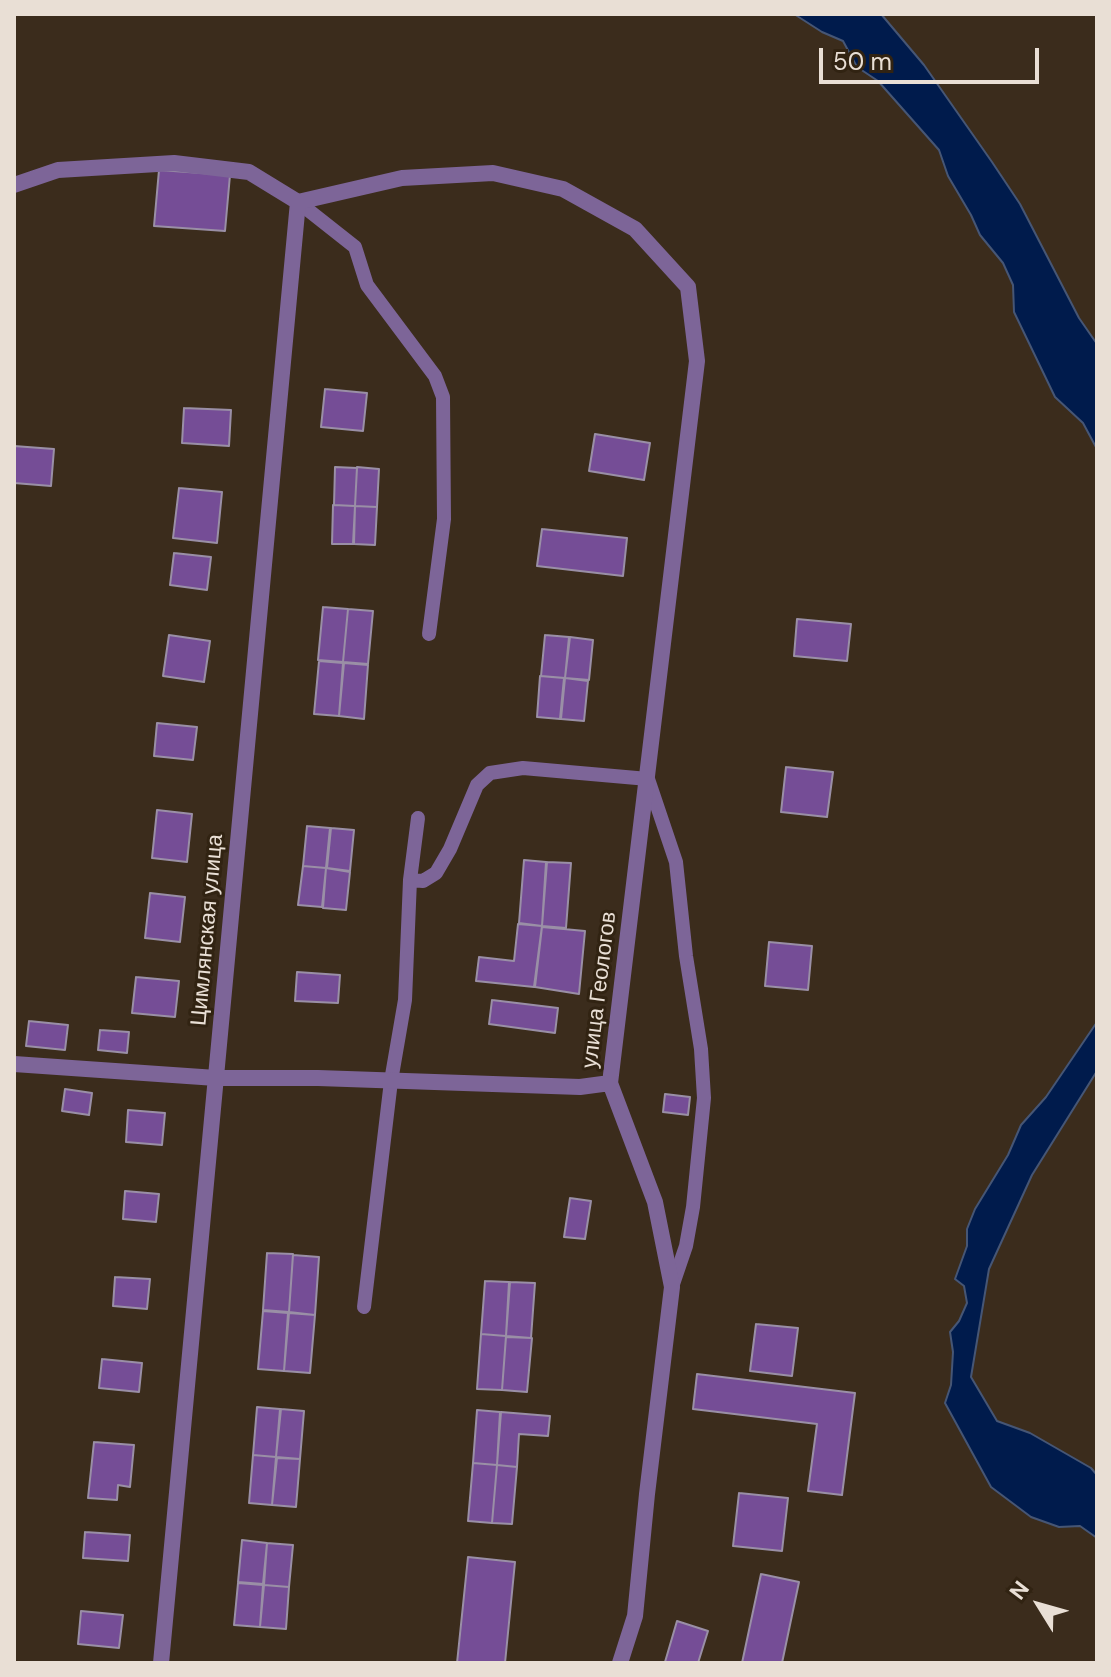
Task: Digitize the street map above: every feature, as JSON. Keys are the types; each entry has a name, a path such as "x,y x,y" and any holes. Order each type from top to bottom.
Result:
{"street":[{"path":"14,185 58,170 174,163 249,172 298,202"},
{"name":"улица Геологов","path":"298,202 402,178 493,173 563,189 635,229 688,287 697,361 610,1083 655,1202 672,1287 635,1616 620,1663"},
{"name":"Цимлянская улица","path":"161,1663 298,202"},
{"path":"14,1064 216,1078 580,1087 610,1083"}],"lane":[{"path":"298,202 355,247 367,285 435,376 443,397 444,519 429,634"},
{"path":"410,880 423,881 436,873 450,849 477,785 490,773 523,768 648,779 676,862 686,956 701,1049 704,1098 693,1207 686,1246 672,1287"},
{"path":"364,1307 391,1081 405,1000 410,880 418,818"}],"water":[{"path":"794,14 881,14 924,65 992,162 1020,204 1079,318 1097,344 1097,449 1083,423 1055,397 1014,312 1013,285 1003,263 980,235 948,176 939,150 878,81 857,67 843,41"},
{"path":"1097,1022 1097,1071 1032,1175 989,1269 971,1377 997,1421 1030,1433 1091,1468 1097,1475 1097,1538 1080,1526 1059,1527 1031,1517 991,1487 945,1403 951,1385 953,1352 950,1332 967,1303 964,1286 955,1279 967,1246 967,1229 1021,1125 1046,1097"}],"building":[{"path":"159,170 230,175 225,231 154,226"},
{"path":"325,389 367,393 363,431 321,427"},
{"path":"184,408 231,410 229,446 182,443"},
{"path":"595,434 650,443 644,480 589,471"},
{"path":"14,446 54,449 51,486 14,483"},
{"path":"335,467 357,468 355,506 334,505"},
{"path":"357,467 379,469 377,507 355,506"},
{"path":"179,488 222,492 217,543 173,538"},
{"path":"333,505 355,506 353,544 332,544"},
{"path":"355,506 377,507 375,545 354,544"},
{"path":"542,529 627,538 623,576 537,566"},
{"path":"174,553 211,557 207,590 170,585"},
{"path":"323,607 348,609 343,662 318,660"},
{"path":"348,609 373,611 368,664 343,662"},
{"path":"797,619 851,624 847,661 794,656"},
{"path":"169,635 210,641 204,682 163,676"},
{"path":"545,635 569,637 565,678 541,676"},
{"path":"570,637 593,640 589,680 565,678"},
{"path":"319,661 343,663 339,716 314,714"},
{"path":"344,663 368,665 364,719 339,716"},
{"path":"540,676 564,678 560,719 537,717"},
{"path":"565,678 588,681 584,721 561,719"},
{"path":"157,723 197,727 193,760 154,756"},
{"path":"786,767 833,772 827,817 781,812"},
{"path":"157,810 192,814 187,862 152,858"},
{"path":"307,826 330,828 326,868 303,866"},
{"path":"331,828 354,830 350,871 327,868"},
{"path":"524,860 546,862 542,926 519,923"},
{"path":"547,862 571,863 566,928 542,926"},
{"path":"303,866 326,868 322,907 298,905"},
{"path":"326,868 350,872 346,910 323,908"},
{"path":"150,893 185,897 180,942 145,938"},
{"path":"518,924 542,926 534,987 476,981 479,957 514,961"},
{"path":"542,927 585,931 579,994 535,987"},
{"path":"769,942 812,946 808,990 765,986"},
{"path":"297,972 340,975 338,1003 295,1001"},
{"path":"136,977 179,981 175,1017 132,1013"},
{"path":"492,1000 558,1008 555,1033 489,1024"},
{"path":"29,1021 68,1025 65,1050 26,1046"},
{"path":"100,1030 129,1032 127,1053 98,1050"},
{"path":"65,1089 92,1093 89,1115 62,1111"},
{"path":"665,1094 690,1097 688,1115 663,1112"},
{"path":"128,1110 165,1113 162,1145 126,1142"},
{"path":"125,1191 159,1194 156,1222 123,1219"},
{"path":"570,1198 591,1201 585,1239 564,1237"},
{"path":"267,1253 293,1254 289,1312 263,1310"},
{"path":"293,1255 319,1257 315,1315 289,1312"},
{"path":"115,1277 150,1279 147,1309 113,1306"},
{"path":"485,1281 509,1282 506,1336 481,1334"},
{"path":"510,1282 535,1283 531,1338 506,1336"},
{"path":"263,1311 288,1313 284,1371 258,1369"},
{"path":"289,1313 315,1315 310,1373 284,1371"},
{"path":"756,1324 798,1328 792,1376 750,1371"},
{"path":"481,1334 506,1336 502,1390 477,1389"},
{"path":"506,1337 532,1338 527,1392 502,1390"},
{"path":"102,1359 142,1363 139,1392 99,1388"},
{"path":"697,1374 855,1393 842,1495 808,1491 817,1424 693,1409"},
{"path":"257,1407 280,1409 276,1457 253,1455"},
{"path":"281,1409 304,1411 300,1459 276,1457"},
{"path":"477,1410 500,1412 497,1465 473,1463"},
{"path":"501,1412 550,1416 548,1436 519,1434 517,1467 497,1465"},
{"path":"94,1442 134,1445 130,1487 118,1485 117,1500 88,1498"},
{"path":"253,1455 276,1457 272,1505 249,1503"},
{"path":"277,1458 300,1459 296,1507 272,1505"},
{"path":"473,1463 497,1465 492,1523 468,1521"},
{"path":"497,1465 517,1467 512,1524 492,1523"},
{"path":"739,1493 788,1498 782,1551 733,1546"},
{"path":"85,1532 130,1535 128,1561 83,1558"},
{"path":"242,1540 267,1543 263,1584 238,1582"},
{"path":"267,1543 293,1545 289,1587 264,1585"},
{"path":"468,1557 515,1562 505,1663 457,1663"},
{"path":"761,1574 799,1582 782,1663 742,1663"},
{"path":"238,1583 263,1585 260,1627 234,1625"},
{"path":"264,1585 289,1587 286,1629 260,1627"},
{"path":"81,1611 123,1615 119,1648 78,1644"},
{"path":"677,1621 708,1631 698,1663 665,1662"}]}
